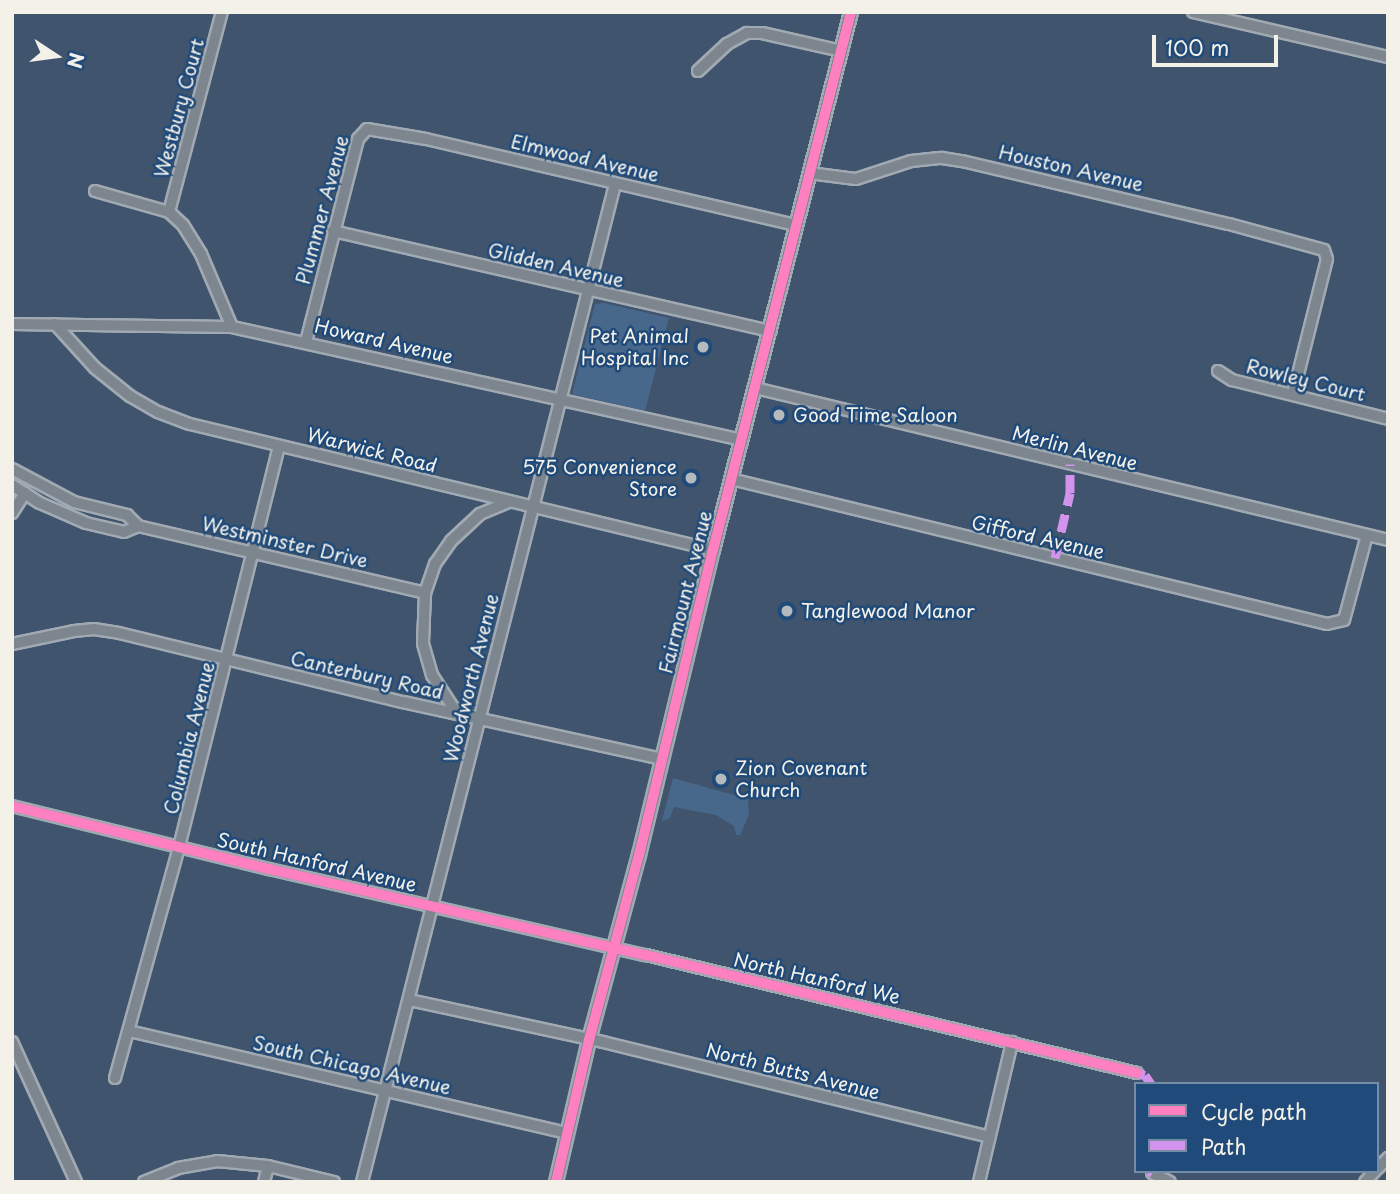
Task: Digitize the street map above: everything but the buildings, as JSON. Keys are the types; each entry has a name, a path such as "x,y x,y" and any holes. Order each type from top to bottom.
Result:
{"main road":[{"name":"Fairmount Avenue","path":"556,1182 589,1040 615,948 713,550 851,12"}],"street":[{"name":"Westbury Court","path":"169,212 222,12"},
{"path":"1193,12 1388,57"},
{"path":"698,71 727,44 747,33 762,33 841,51"},
{"name":"Elmwood Avenue","path":"365,130 374,128 426,139 796,225"},
{"name":"Plummer Avenue","path":"306,342 358,139 365,130"},
{"name":"Houston Avenue","path":"809,173 856,179 911,161 952,159 1071,185 1324,250 1327,259 1293,394"},
{"name":"Woodworth Avenue","path":"362,1182 615,184"},
{"path":"95,191 169,212 183,225 201,254 232,327"},
{"name":"Glidden Avenue","path":"333,231 771,331"},
{"name":"Howard Avenue","path":"12,324 232,327 742,440"},
{"name":"Warwick Road","path":"55,324 111,382 158,412 190,424 713,550"},
{"name":"Rowley Court","path":"1218,371 1232,380 1388,419"},
{"name":"Merlin Avenue","path":"755,388 1388,540"},
{"name":"Columbia Avenue","path":"115,1077 228,660 279,446"},
{"name":"Westminster Drive","path":"12,469 65,499 127,515 138,526 425,593"},
{"name":"Gifford Avenue","path":"731,479 1295,617 1338,624 1344,620 1348,609 1367,535"},
{"name":"Westminster Drive","path":"12,485 86,523 124,532 138,526"},
{"path":"12,513 25,493"},
{"path":"456,712 432,675 423,643 425,593 435,564 451,541 480,514 508,502"},
{"name":"Canterbury Road","path":"12,644 94,629 663,759"},
{"name":"South Hanford Avenue","path":"12,806 615,948"},
{"name":"North Hanford We","path":"615,948 1137,1073"},
{"name":"North Butts Avenue","path":"409,1000 589,1040 989,1137"},
{"name":"South Chicago Avenue","path":"129,1031 566,1133"},
{"path":"979,1182 1012,1042"},
{"path":"13,1043 76,1182"},
{"path":"144,1182 199,1163 237,1162 268,1166 334,1182"},
{"path":"264,1182 268,1166"},
{"path":"1152,1173 1170,1182"}],"shaded area":[{"path":"604,303 669,318 645,411 572,394 595,304"},
{"path":"673,778 748,799 749,815 740,835 736,835 734,826 716,815 674,807 670,818 662,821"}],"marked path":[{"path":"1055,558 1070,493 1070,464"},
{"path":"1137,1073 1145,1075 1150,1082"}],"cycle path":[{"path":"556,1182 589,1040 639,855 713,550 851,12"},
{"path":"12,806 1137,1073"}],"place":[{"name":"Pet Animal Hospital Inc","path":"703,347"},
{"name":"Good Time Saloon","path":"779,415"},
{"name":"575 Convenience Store","path":"691,478"},
{"name":"Tanglewood Manor","path":"787,611"},
{"name":"Zion Covenant Church","path":"721,779"}]}
